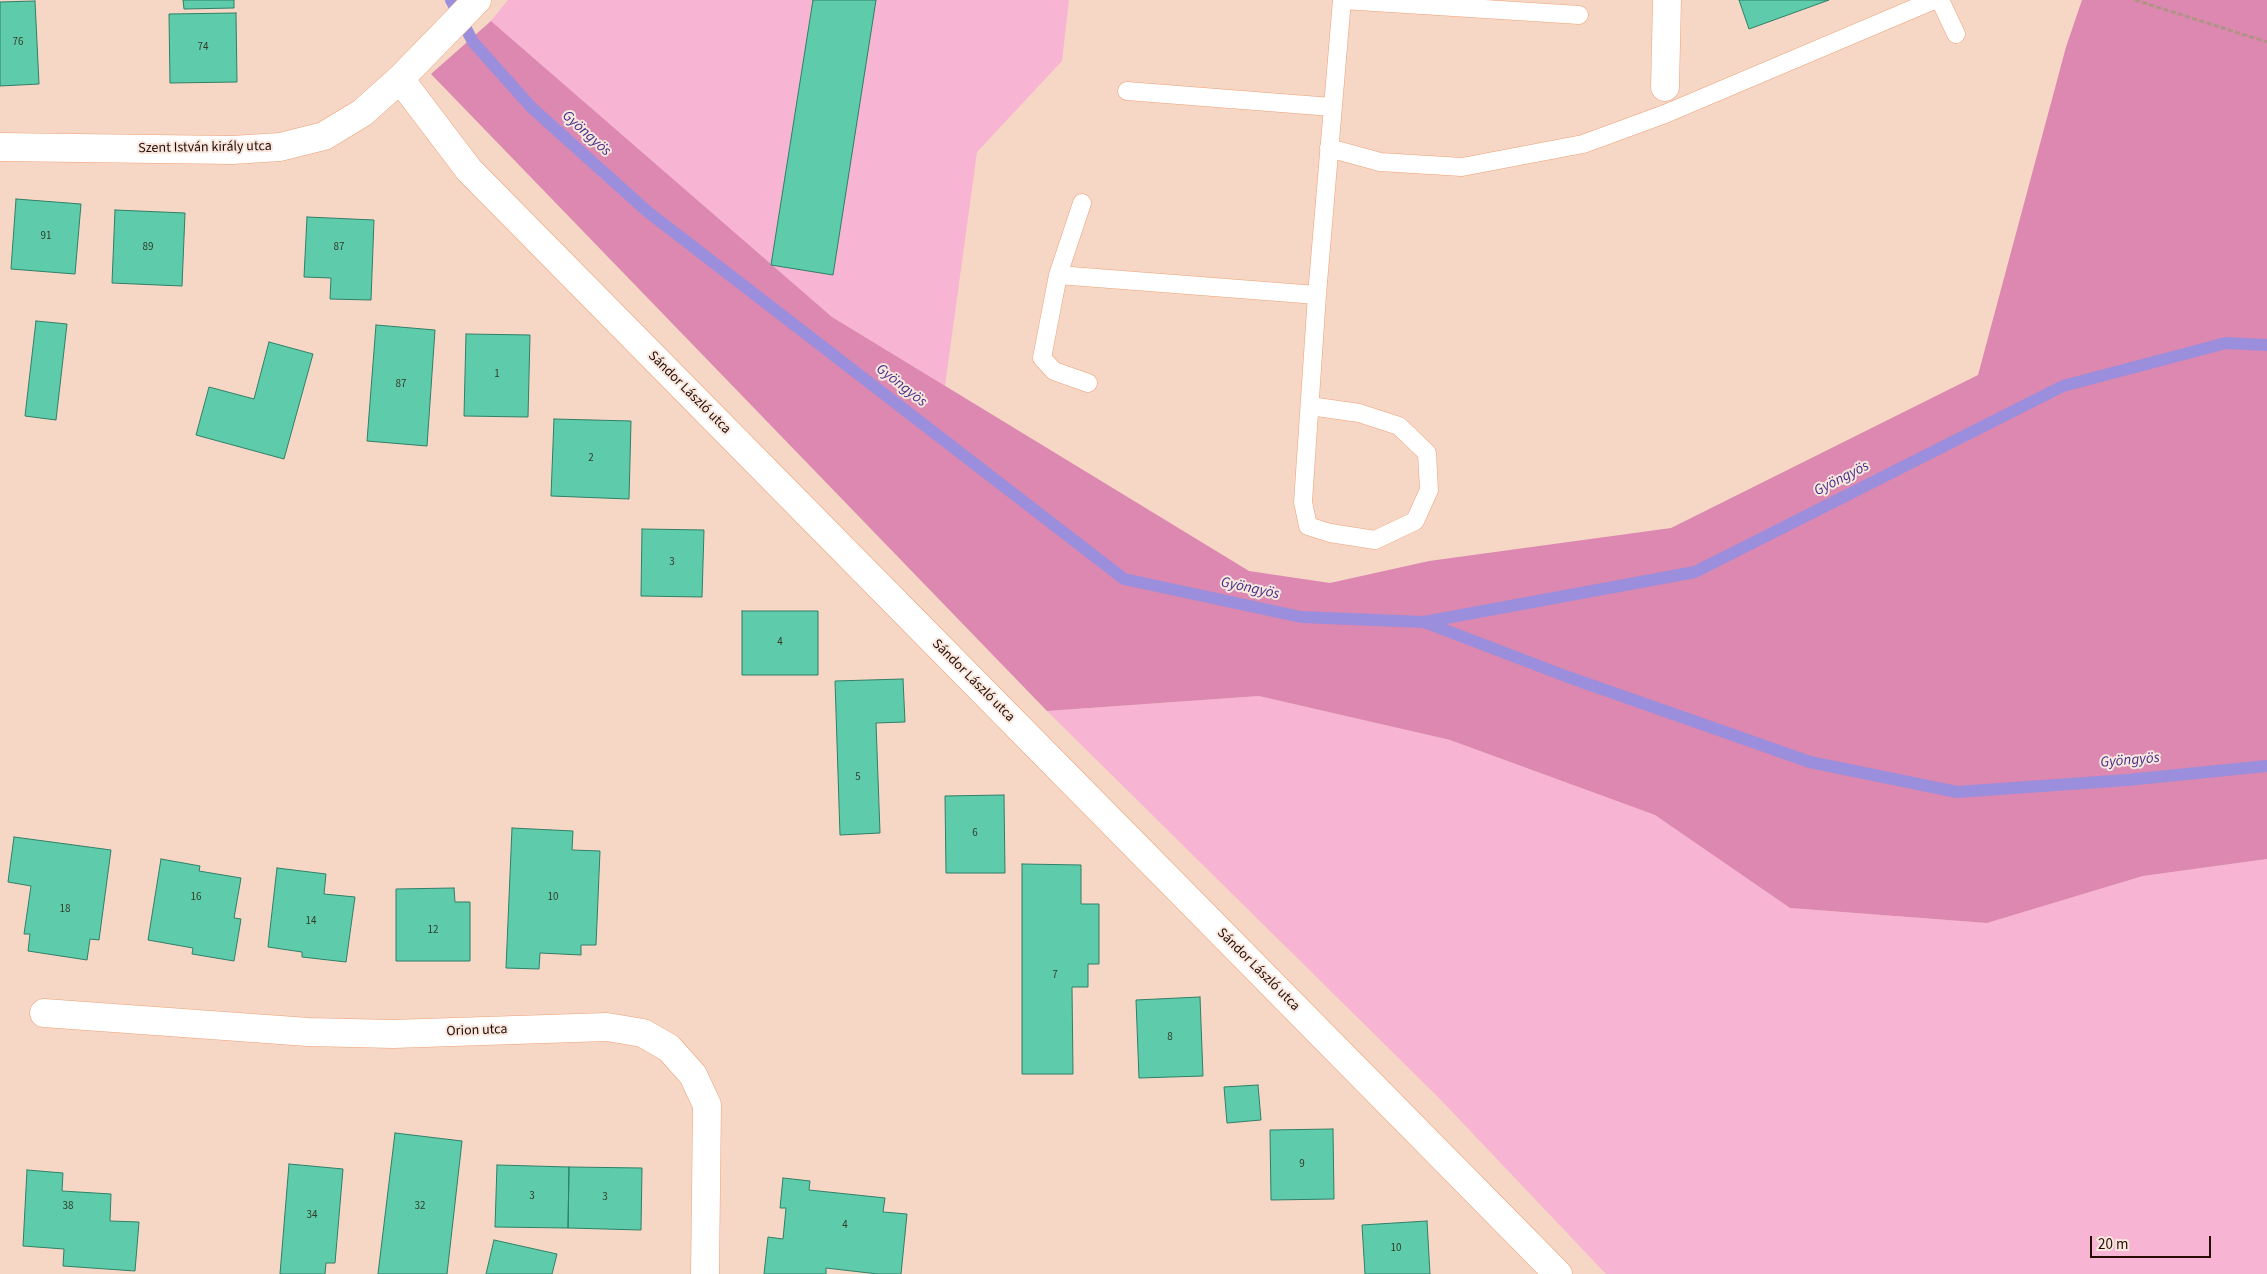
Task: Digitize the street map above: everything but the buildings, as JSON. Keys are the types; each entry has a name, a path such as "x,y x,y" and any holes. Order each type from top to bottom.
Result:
{"street":[{"name":"Szent István király utca","path":"0,147 232,150 280,147 324,136 362,113 400,79 477,0"},
{"path":"1665,87 1667,0"},
{"name":"Sándor László utca","path":"400,79 469,170 1558,1274"},
{"name":"Orion utca","path":"44,1013 308,1032 393,1034 606,1027 643,1034 669,1048 693,1075 707,1105 705,1274"}],"lane":[{"path":"1310,406 1359,413 1399,426 1427,453 1429,490 1416,521 1376,540 1330,533 1308,526 1303,502 1317,295 1332,107 1343,0 1579,15"},
{"path":"1329,148 1380,162 1462,167 1583,144 1665,114 1934,0"},
{"path":"1940,0 1956,34"},
{"path":"1665,87 1665,114"},
{"path":"1127,91 1332,107"},
{"path":"1082,203 1058,275 1042,358 1054,371 1088,383"},
{"path":"1058,275 1317,295"}],"path":[{"path":"2136,0 2267,42"}],"shaded area":[{"path":"508,0 1069,0 1062,61 977,152 945,386 832,317 491,21"},
{"path":"2082,0 2267,0 2267,859 2143,876 1987,923 1790,908 1655,815 1450,740 1259,696 1047,711 431,74 491,21 832,317 1249,571 1330,583 1429,561 1671,528 1978,375 2066,47"},
{"path":"1259,696 1450,740 1655,815 1790,908 1987,923 2143,876 2267,859 2267,1274 1606,1274 1439,1098 1047,711"}],"waterway":[{"name":"Gyöngyös","path":"451,0 473,42 532,108 648,212 1124,579 1301,617 1424,622 1695,572 2063,386 2226,343 2267,345"},
{"name":"Gyöngyös","path":"1424,622 1568,677 1810,762 1957,792 2127,780 2267,766"}]}
